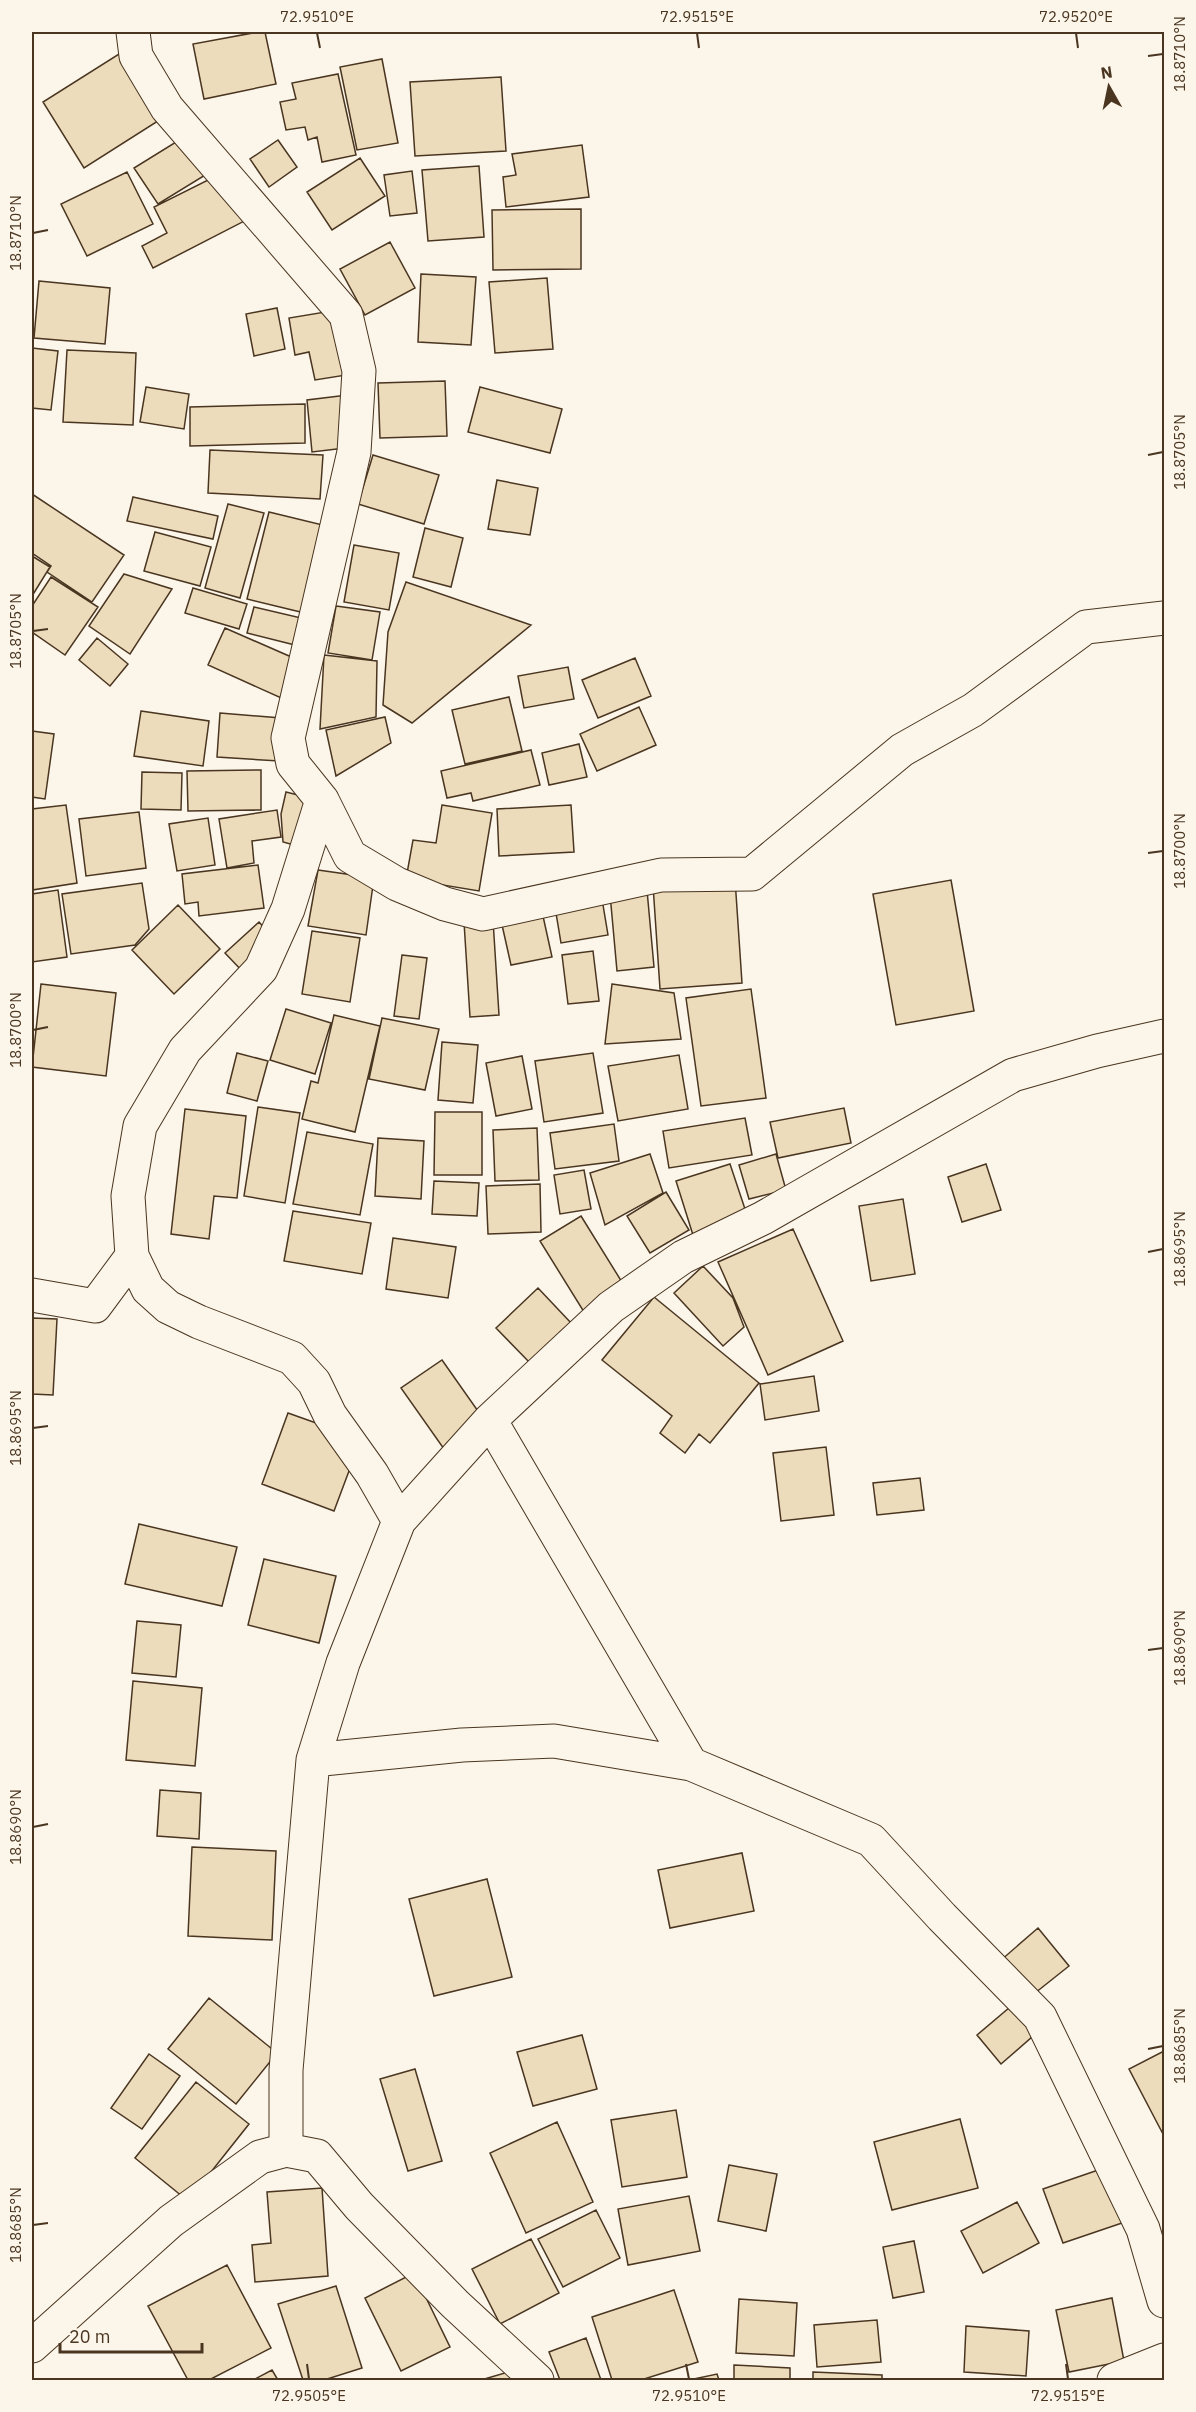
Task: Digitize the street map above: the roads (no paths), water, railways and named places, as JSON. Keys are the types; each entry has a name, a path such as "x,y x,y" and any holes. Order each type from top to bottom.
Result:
{"street":[{"path":"133,32 136,56 167,108 346,315 358,371 354,452 288,738 293,764 322,800 350,856 397,884 445,904 483,914 661,875 752,874 902,750 973,710 1086,627 1164,618"},
{"path":"322,800 288,909 261,969 185,1050 140,1126 128,1196 132,1256 148,1289 168,1306 199,1322 292,1358 314,1382 330,1415 372,1473 399,1521"},
{"path":"286,2150 286,2070 313,1760 343,1663 399,1521 490,1420 611,1307 683,1257 763,1218 1013,1075 1097,1051 1164,1036"},
{"path":"32,1295 95,1306 132,1256"},
{"path":"490,1420 691,1764"},
{"path":"313,1760 462,1745 554,1741 691,1764 871,1840 942,1917 1040,2017 1143,2229 1164,2301"},
{"path":"32,2346 171,2221 260,2157 286,2150 317,2156 359,2206 447,2296 537,2380"},
{"path":"1114,2380 1164,2360"}]}
